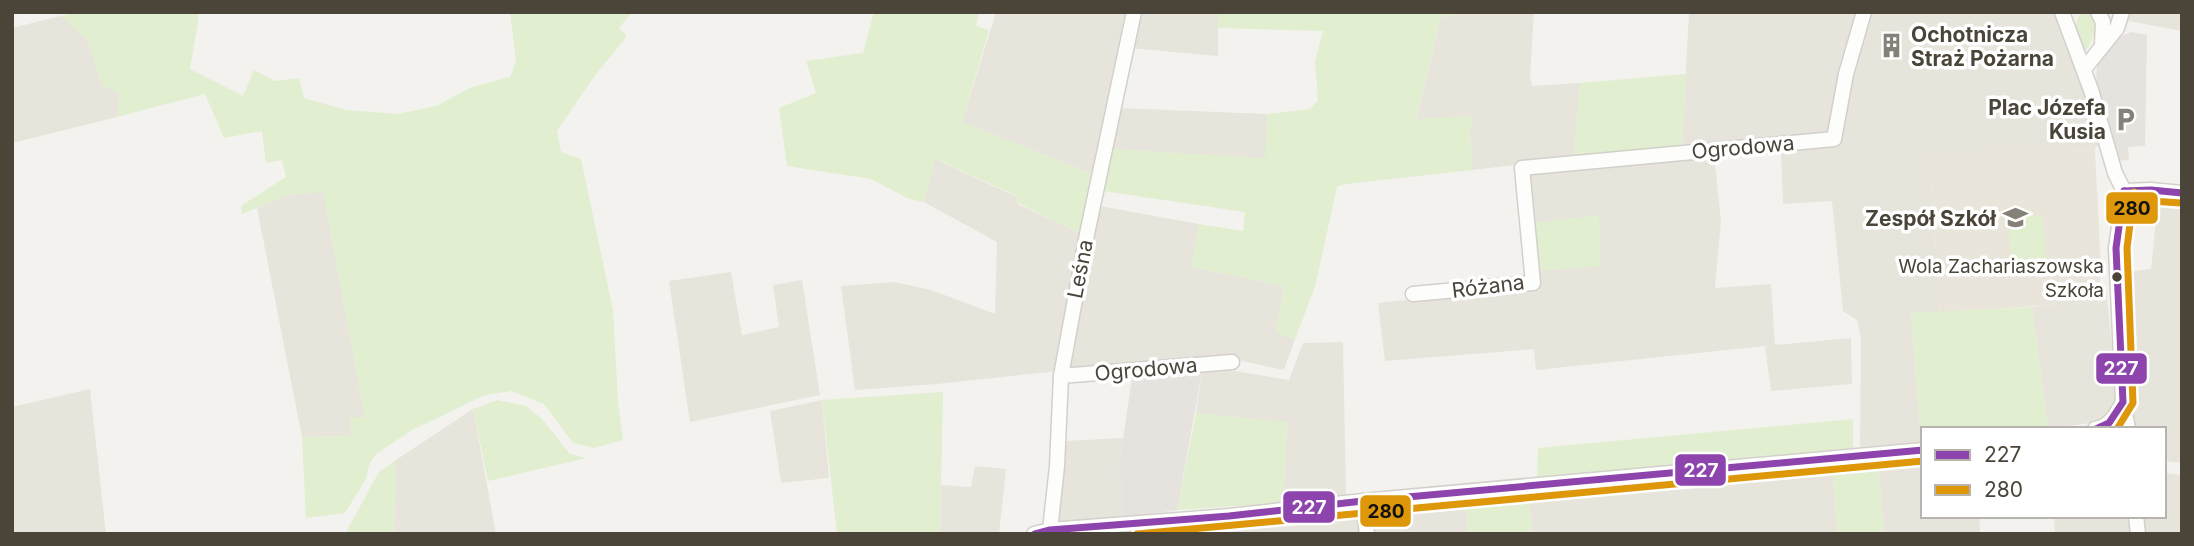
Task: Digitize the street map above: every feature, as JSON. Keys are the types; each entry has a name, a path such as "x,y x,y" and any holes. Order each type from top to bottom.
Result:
{"street":[{"name":"Leśna","path":"1049,530 1057,466 1060,376 1133,12"},
{"name":"Ogrodowa","path":"1522,168 1834,139 1846,74 1864,12"},
{"path":"2062,12 2084,69 2115,173 2124,191 2116,248 2123,402 2128,427"},
{"path":"2098,12 2103,22 2102,45"},
{"path":"2084,69 2117,28 2122,12"},
{"name":"Różana","path":"1413,294 1533,283 1522,168"},
{"path":"2124,191 2182,193"},
{"name":"Ogrodowa","path":"1060,376 1232,362"},
{"path":"2105,427 2123,402"},
{"path":"1034,534 1049,530 1229,516 1363,501 1921,450"},
{"path":"1363,501 1367,534"}],"shaded area":[{"path":"996,12 1125,14 1092,174 962,122"},
{"path":"1138,12 1218,12 1218,56 1130,48"},
{"path":"1470,12 1534,12 1530,76 1532,86 1580,83 1574,158 1472,170 1470,133 1416,120 1441,17"},
{"path":"1689,12 2055,12 2062,22 2099,143 2095,149 1929,154 1940,312 1911,313 1921,442 1860,447 1861,339 1857,320 1843,311 1832,201 1783,204 1781,148 1682,148"},
{"path":"2125,12 2182,12 2182,31 2123,20"},
{"path":"61,16 89,42 102,86 119,92 117,117 12,143 12,28"},
{"name":"Plac Józefa Kusia","path":"2131,32 2147,35 2145,146 2128,147 2129,160 2118,161 2096,85 2097,62 2112,40"},
{"path":"1118,108 1267,114 1266,159 1111,149"},
{"name":"Zespół Szkół","path":"2095,149 2101,269 2099,289 2054,293 2056,305 1940,312 1929,153"},
{"path":"1714,153 1721,221 1715,288 1771,284 1775,345 1851,338 1852,384 1771,391 1765,346 1536,370 1534,349 1385,361 1378,303 1539,286 1527,172"},
{"path":"935,159 1017,197 1018,204 1082,234 1057,371 855,390 841,286 894,282 931,290 995,314 997,242 924,202"},
{"path":"323,191 365,417 352,436 302,437 257,208 288,195"},
{"path":"2158,199 2182,201 2182,463 2166,461 2166,427 2134,427 2126,272 2151,269"},
{"path":"1100,206 1199,224 1192,267 1284,286 1276,332 1295,339 1284,370 1233,359 1067,370 1080,293"},
{"path":"731,272 742,335 779,327 773,285 802,280 820,395 690,422 669,281"},
{"path":"2106,288 2117,399 2110,414 2097,422 2048,427 2032,307 2056,305 2054,293"},
{"path":"1343,342 1346,496 1283,503 1287,423 1196,413 1202,372 1235,371 1289,380 1303,343"},
{"path":"1202,372 1177,510 1121,518 1124,481 1117,480 1132,378"},
{"path":"90,389 106,534 12,534 12,407"},
{"path":"822,400 829,478 781,483 770,411"},
{"path":"473,409 496,534 394,534 396,460"},
{"path":"1123,438 1117,480 1124,480 1121,518 1061,525 1056,520 1064,441"},
{"path":"1921,458 1921,518 1979,518 1980,534 1884,534 1878,463"},
{"path":"975,466 1006,469 999,534 940,534 941,485 971,487"},
{"path":"1832,466 1838,534 1532,534 1529,496"},
{"path":"2166,473 2182,475 2182,534 2143,534 2141,518 2166,518"},
{"path":"1466,502 1468,534 1371,534 1368,512"},
{"path":"1361,512 1363,534 1235,534 1234,526"},
{"path":"2054,518 2133,518 2134,534 2055,534"},
{"path":"1225,524 1226,534 1148,534"}],"green space":[{"path":"78,12 197,12 198,22 190,69 243,96 254,70 275,81 299,78 304,98 346,110 398,114 436,106 472,87 510,77 516,62 510,12 632,12 619,28 627,36 593,78 557,131 561,152 581,159 613,310 623,440 594,448 573,443 544,404 511,391 485,395 412,430 376,454 369,465 366,479 345,513 306,518 302,437 351,436 350,418 365,417 323,192 288,195 242,214 241,206 286,177 282,160 266,163 262,131 224,138 205,94 117,117 119,92 102,86 89,42 61,16"},
{"path":"874,12 979,12 976,26 989,30 962,122 1092,174 1082,234 1018,203 1017,196 936,159 924,202 909,199 871,179 787,166 779,108 816,93 806,61 863,53"},
{"path":"1218,12 1470,12 1441,17 1416,119 1473,116 1470,133 1472,170 1337,187 1315,287 1295,339 1276,332 1284,286 1191,267 1199,224 1243,231 1245,212 1103,191 1111,149 1265,158 1267,114 1310,109 1318,100 1315,62 1323,31 1218,28"},
{"path":"2082,13 2090,14 2095,27 2086,50 2083,49 2076,30 2076,21"},
{"path":"1686,74 1682,148 1574,158 1580,83"},
{"path":"1599,215 1600,266 1537,271 1532,223"},
{"path":"2043,215 2047,274 2012,276 2008,217"},
{"path":"2032,307 2048,427 1921,427 1921,442 1911,313"},
{"path":"943,392 940,534 837,534 822,400"},
{"path":"497,400 526,406 542,419 570,454 587,458 488,481 473,409"},
{"path":"1196,413 1287,422 1283,503 1177,510"},
{"path":"1853,419 1853,448 1537,477 1538,448"},
{"path":"396,460 394,534 345,534 379,472"},
{"path":"1878,463 1884,534 1838,534 1832,466"},
{"path":"1529,496 1532,534 1468,534 1466,502"}],"transit line":[{"name":"227","path":"2124,191 2182,193"},
{"name":"227","path":"2100,427 2109,423 2123,402 2116,248 2124,191"},
{"name":"280","path":"2118,427 2133,403 2127,248 2134,192"},
{"name":"280","path":"2124,201 2181,203"},
{"name":"227","path":"1035,534 1050,530 1229,516 1363,501 1921,450"},
{"name":"280","path":"1137,534 1921,461"}],"place":[{"name":"Ochotnicza Straż Pożarna","path":"1891,46"},
{"name":"Plac Józefa Kusia","path":"2126,119"},
{"name":"Zespół Szkół","path":"2016,218"},
{"name":"Wola Zachariaszowska Szkoła","path":"2117,277"}]}
